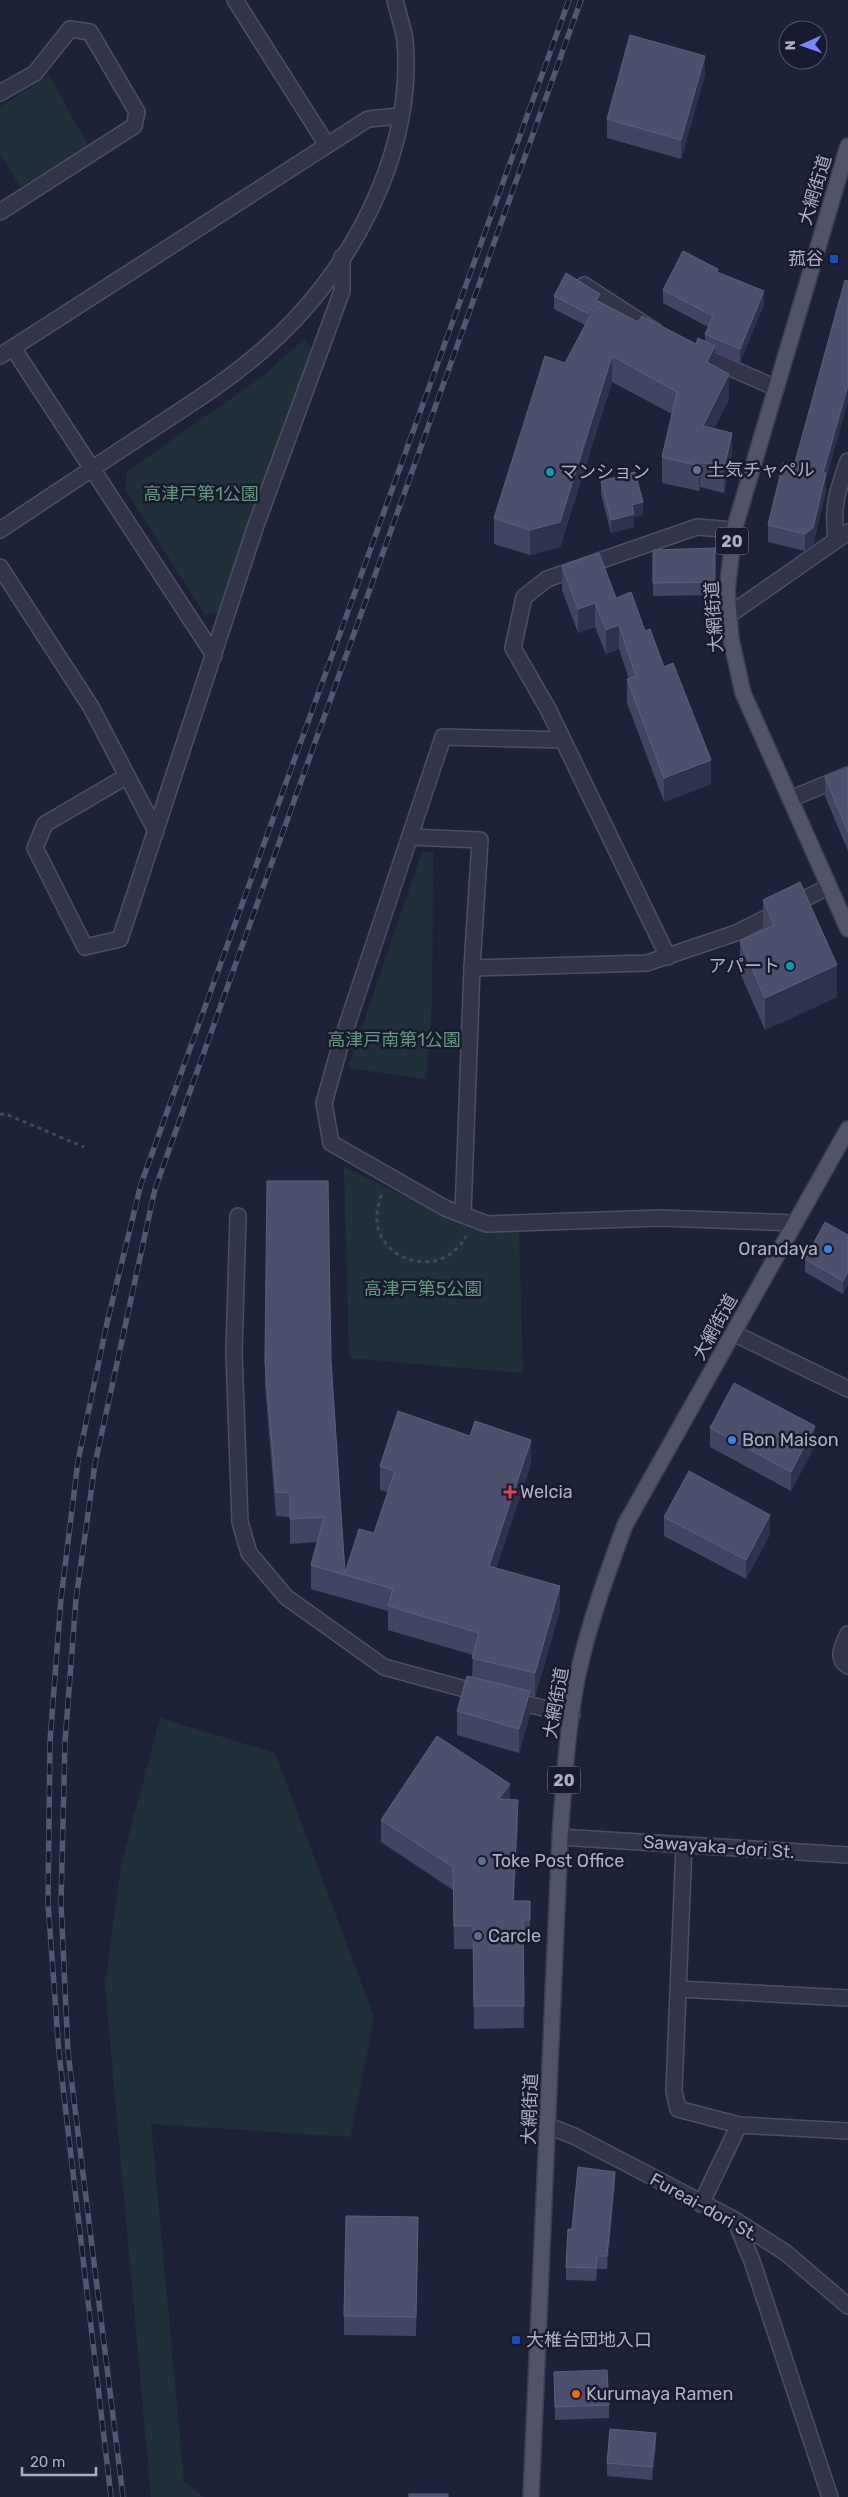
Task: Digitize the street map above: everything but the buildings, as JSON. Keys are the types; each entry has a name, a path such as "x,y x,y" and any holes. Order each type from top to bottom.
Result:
{"main road":[{"name":"大網街道","path":"848,146 734,530 727,591 731,640 743,693 848,929"},
{"name":"大網街道","path":"531,2497 560,1837 567,1744 578,1674 599,1595 625,1526 848,1129"}],"street":[{"path":"235,0 327,145"},
{"path":"0,530 222,383 266,348 314,298 358,235 384,178 400,116 405,78 405,39 395,0"},
{"path":"0,93 35,73 70,29 90,32 137,112 134,126 0,212"},
{"path":"214,655 91,470 6,352 368,119 400,116"},
{"path":"127,776 45,824 35,848 85,947 120,939 255,528 342,292 342,257"},
{"path":"570,277 666,338"},
{"path":"682,346 776,388"},
{"path":"729,615 842,536 833,516 835,498 848,461"},
{"path":"668,957 563,740 513,648 524,597 547,579 697,527 734,530"},
{"path":"0,567 91,707 156,830"},
{"path":"563,740 443,737 340,1046 324,1103 331,1144 445,1208 487,1224 660,1218 795,1223"},
{"path":"790,799 848,775"},
{"path":"410,837 480,840 472,968 466,1217"},
{"path":"472,968 647,963 736,933 828,887"},
{"path":"238,1216 234,1361 240,1522 249,1554 286,1597 384,1667 454,1687 572,1715"},
{"path":"733,1333 848,1389"},
{"path":"848,1634 840,1649 841,1658 848,1666"},
{"name":"Sawayaka-dori St.","path":"560,1837 848,1855"},
{"path":"684,1845 674,2091 678,2109 739,2125 848,2131"},
{"path":"679,1989 848,1998"},
{"path":"701,2204 739,2125"},
{"name":"Fureai-dori St.","path":"548,2126 574,2136 734,2220 786,2253 848,2306"},
{"path":"734,2220 752,2261 830,2497"}],"path":[{"path":"0,1114 8,1115 84,1147"},
{"path":"394,1179 381,1195 376,1215 381,1236 393,1252 411,1262 432,1263 451,1255 465,1239 466,1217"}],"green space":[{"path":"49,75 89,147 20,187 0,153 0,107"},
{"name":"高津戸第1公園","path":"303,340 317,353 225,611 205,615 125,489 127,472 264,375"},
{"name":"高津戸南第1公園","path":"422,852 433,852 432,1001 426,1079 348,1068"},
{"name":"高津戸第5公園","path":"344,1167 476,1230 519,1232 523,1373 349,1358"},
{"path":"160,1718 275,1753 374,2017 350,2137 151,2124 184,2482 204,2497 151,2497 105,1985 121,1866"}],"railway":[{"path":"111,2497 59,2053 48,1903 50,1741 61,1599 78,1461 107,1323 141,1184 569,0"},
{"path":"123,2497 68,2052 61,1903 65,1742 76,1599 95,1464 155,1189 581,0"}],"place":[{"name":"菰谷","path":"834,259"},
{"name":"土気チャペル","path":"697,470"},
{"name":"マンション","path":"550,472"},
{"name":"アパート","path":"790,966"},
{"name":"Orandaya","path":"828,1249"},
{"name":"Bon Maison","path":"732,1440"},
{"name":"Welcia","path":"510,1492"},
{"name":"Toke Post Office","path":"482,1861"},
{"name":"Carcle","path":"478,1936"},
{"name":"大椎台団地入口","path":"516,2340"},
{"name":"Kurumaya Ramen","path":"576,2394"}]}
